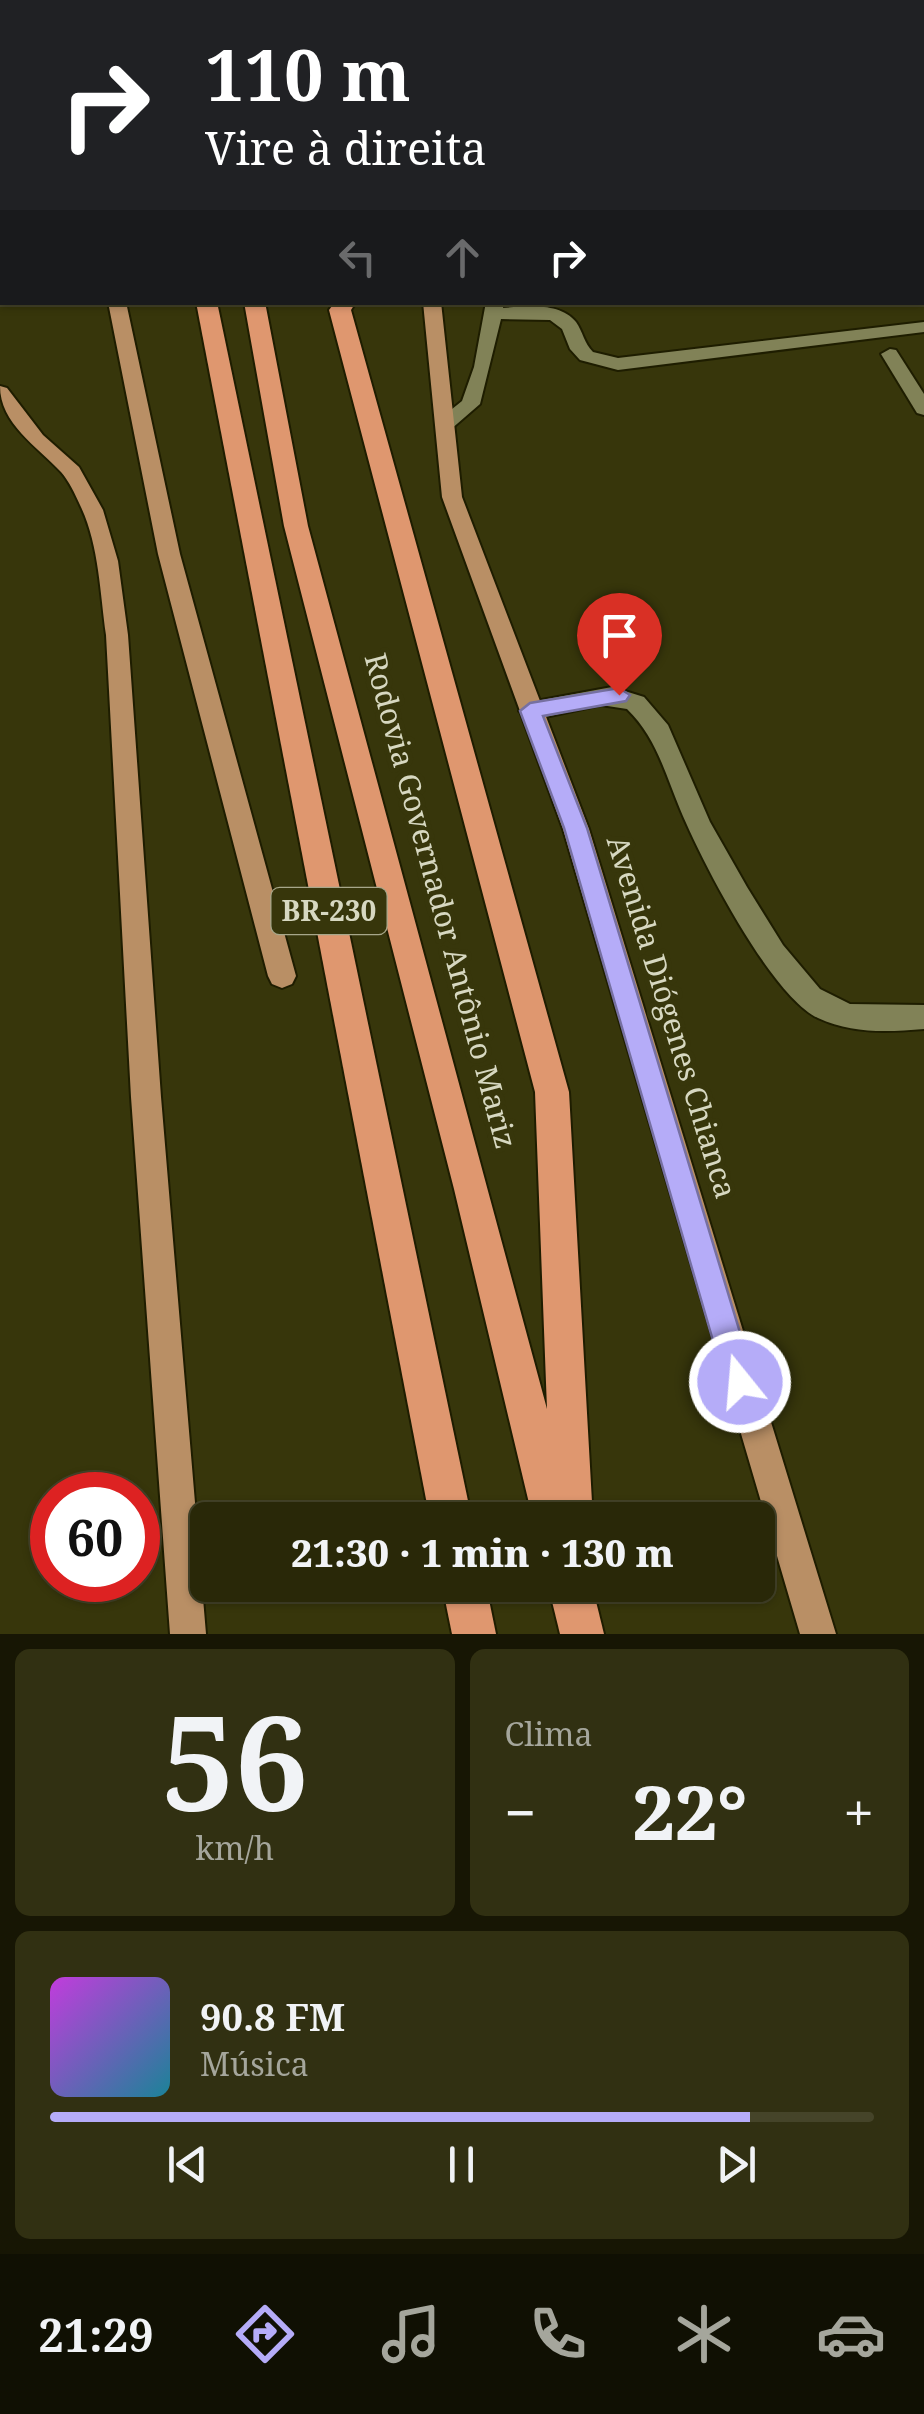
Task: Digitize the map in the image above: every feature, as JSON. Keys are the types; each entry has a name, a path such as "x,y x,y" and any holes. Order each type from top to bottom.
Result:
{"highway":[{"name":"BR-230","path":"207,305 447,1502"},
{"name":"Rodovia Governador Antônio Mariz","path":"255,305 296,526 472,1189 550,1502"},
{"path":"344,305 340,310 345,329 552,1092 571,1502"},
{"path":"467,1602 474,1634"}],"main road":[{"path":"118,305 169,554 282,976"},
{"name":"Avenida Diógenes Chianca","path":"432,305 452,497 576,828 818,1634"},
{"path":"0,392 36,439 72,471 93,510 107,561 117,634 146,1097 188,1634"}],"street":[{"path":"443,426 471,404 494,308 560,316 569,326 579,353 592,362 618,364 924,327"},
{"path":"890,354 924,409"},
{"path":"530,711 619,695 639,705 659,729 699,822 786,973 824,1009 871,1021 924,1017"}],"route":[{"path":"619,695 530,711 576,828 740,1382"}]}
